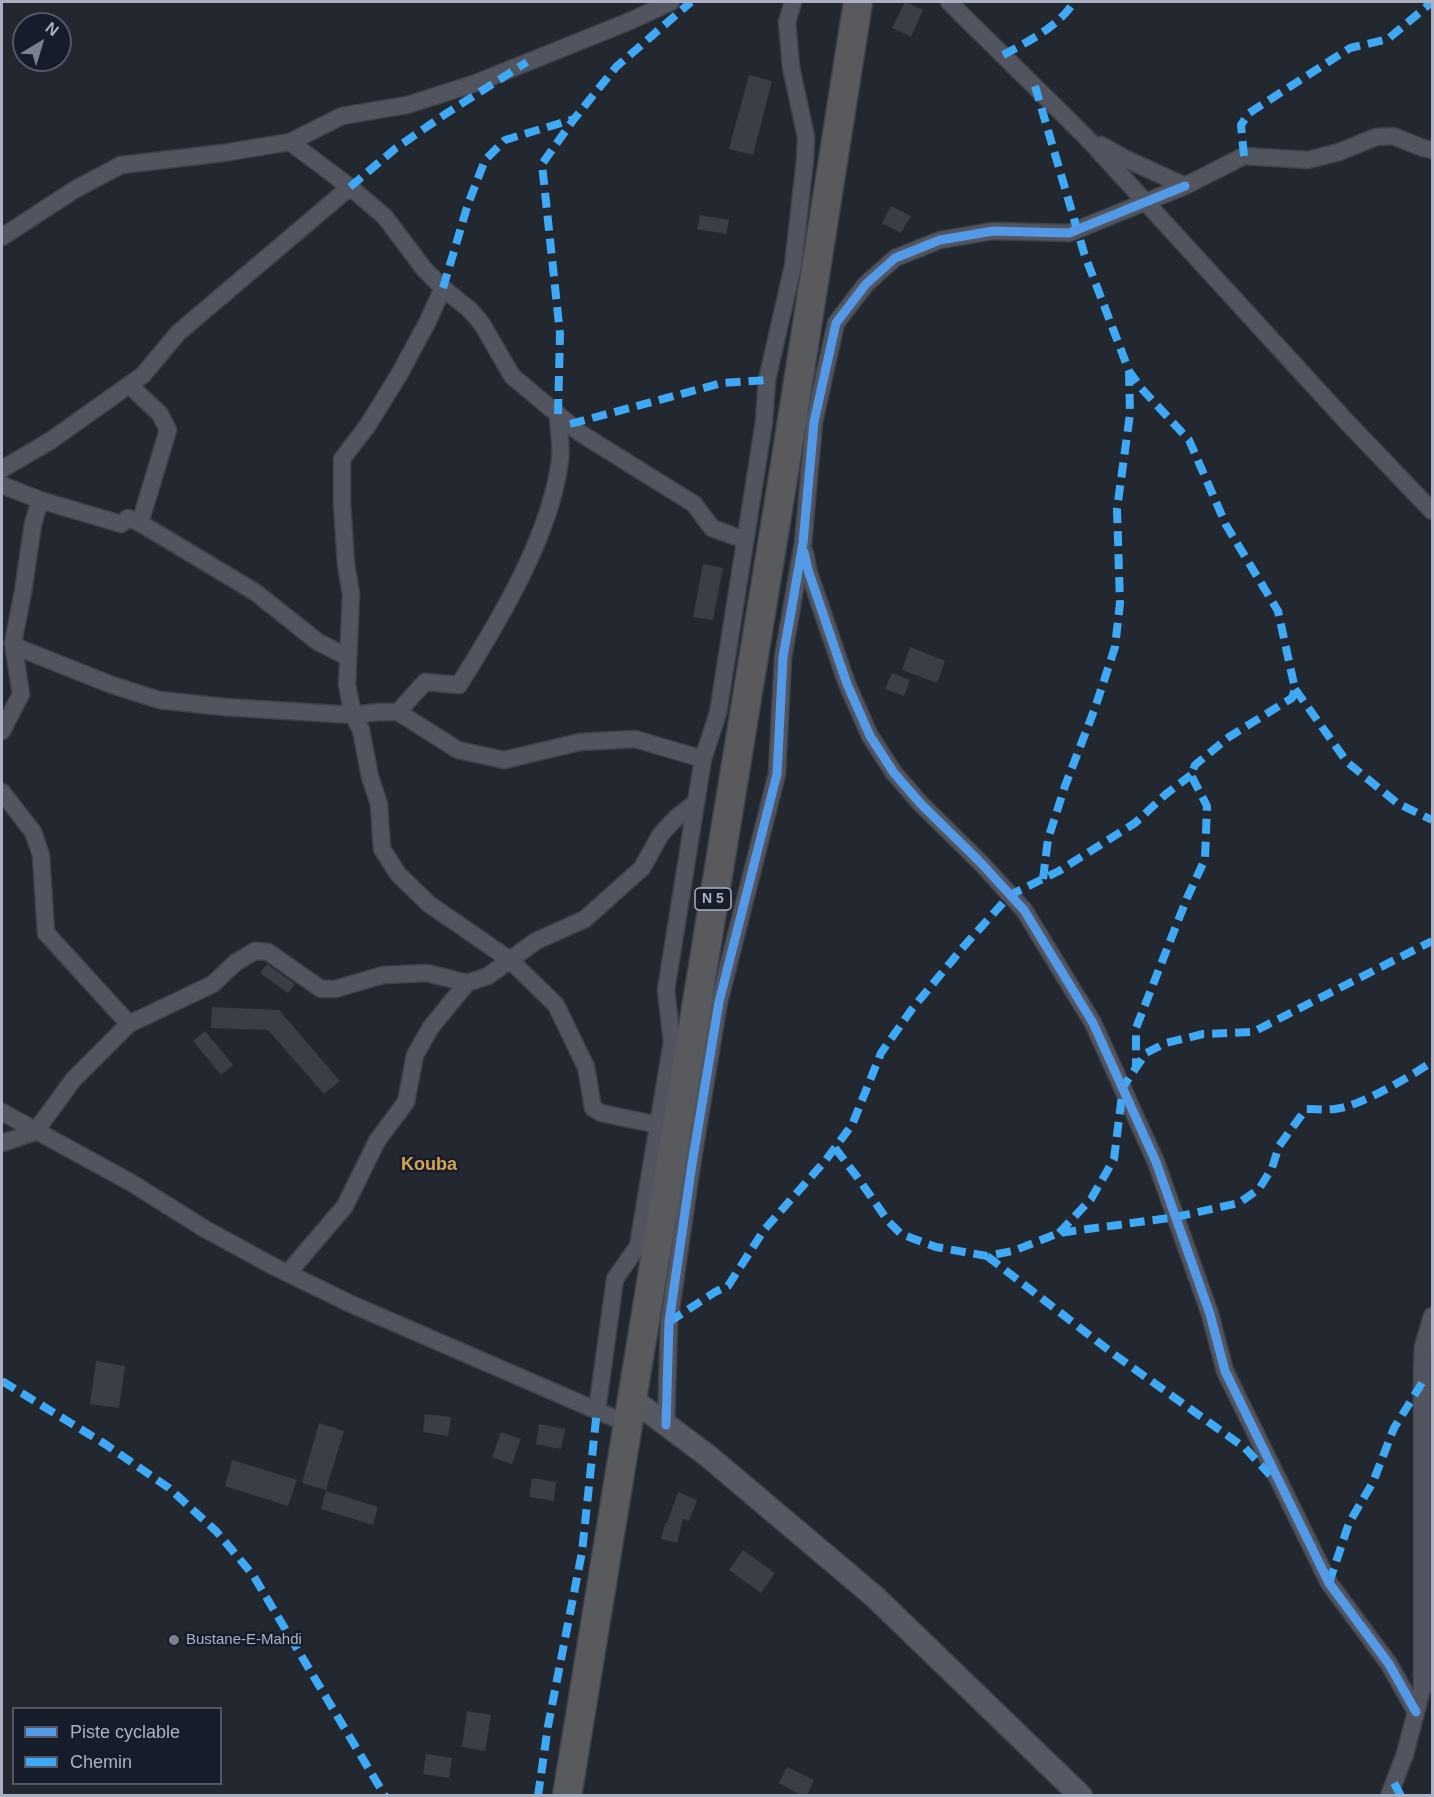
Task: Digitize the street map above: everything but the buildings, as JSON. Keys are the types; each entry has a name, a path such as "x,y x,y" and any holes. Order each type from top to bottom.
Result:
{"highway":[{"name":"N 5","path":"567,1796 630,1412 667,1127 858,2"}],"street":[{"path":"2,237 74,190 121,165 223,153 290,142 342,116 407,105 476,83 630,21 671,2"},
{"path":"597,1410 615,1279 638,1246 667,1127 672,1042 666,990 703,759 718,713 764,422 767,380 793,266 806,137 790,67 787,22 793,2"},
{"path":"949,2 1087,138 1432,512"},
{"path":"666,1425 669,1322 692,1164 719,1002 777,774 782,713 783,657 803,543 814,422 836,322 866,284 896,258 940,240 993,231 1070,233 1185,186 1244,156 1308,160 1339,152 1376,137 1394,136 1432,150"},
{"path":"1087,138 1185,186"},
{"path":"290,142 350,187 385,217 442,288 470,310 482,324 512,376 580,433 694,504 712,528 746,540"},
{"path":"2,469 50,441 143,375 178,333 350,187"},
{"path":"442,288 427,323 400,373 368,425 342,459 346,564 351,594 346,685 353,715 361,730 370,777 379,804 382,849 398,874 429,904 510,960 556,1005 586,1067 593,1108 601,1113 667,1127"},
{"path":"129,386 160,414 168,430 140,523"},
{"path":"398,712 425,682 459,685 491,633 531,555 551,502 560,458 558,414"},
{"path":"2,485 40,500 121,524 128,518 140,523 255,592 318,642 348,657"},
{"path":"2,731 21,694 14,646 33,524 40,500"},
{"path":"803,543 808,570 843,674 870,735 894,773 908,789 1024,910 1093,1023 1156,1162 1210,1314 1225,1371 1329,1582 1389,1664 1416,1712"},
{"path":"14,646 112,685 159,700 224,707 353,715 398,712 458,750 504,760 580,742 635,739 703,759"},
{"path":"2,792 33,832 41,855 46,933 129,1024"},
{"path":"2,1143 35,1132 74,1080 129,1024 213,984 235,963 255,951 268,952 321,989 336,988 383,975 427,973 466,983 488,976 536,940 585,919 642,868 661,834 695,803"},
{"path":"288,1273 345,1206 377,1141 406,1102 415,1055 431,1027 466,983"},
{"path":"2,1112 35,1132 110,1170 205,1229 351,1304 597,1410 630,1412 666,1425 708,1456 875,1597 1081,1796"},
{"path":"1389,1796 1405,1754 1422,1689 1422,1369 1423,1347 1432,1316"}],"marked path":[{"path":"558,414 560,334 542,164 574,119 616,67 691,2"},
{"path":"1003,55 1033,39 1051,26 1074,2"},
{"path":"1244,156 1241,125 1249,113 1350,48 1388,39 1432,2"},
{"path":"350,187 396,148 527,62"},
{"path":"1035,86 1084,253 1129,371 1141,388 1189,440 1226,525 1278,611 1295,689 1292,698 1229,737 1195,765 1191,775 1207,806 1205,859 1187,898 1136,1028 1136,1068"},
{"path":"443,288 468,204 485,160 505,140 574,119"},
{"path":"1043,879 1048,839 1115,647 1120,603 1117,509 1130,414 1129,371"},
{"path":"570,424 722,383 767,380"},
{"path":"1295,689 1347,762 1397,803 1432,820"},
{"path":"669,1322 728,1286 764,1230 825,1161 852,1125 881,1053 912,1009 1010,895 1059,871 1135,823 1166,794 1191,775"},
{"path":"1059,1233 1091,1199 1114,1159 1123,1087 1146,1053 1166,1043 1203,1034 1253,1032 1432,941"},
{"path":"835,1148 888,1221 901,1234 936,1247 987,1256 1013,1251 1059,1233 1176,1217 1239,1203 1259,1189 1272,1168 1279,1146 1306,1109 1335,1109 1357,1103 1432,1062"},
{"path":"987,1256 1115,1355 1245,1448 1270,1475"},
{"path":"2,1381 105,1444 169,1488 216,1531 253,1575 385,1796"},
{"path":"1329,1583 1349,1523 1373,1482 1394,1428 1422,1383"},
{"path":"538,1796 548,1726 582,1552 597,1410"},
{"path":"1394,1783 1401,1796"}],"cycle path":[{"path":"666,1425 669,1322 692,1164 719,1002 777,774 783,657 803,543 814,422 836,323 866,284 895,258 940,240 993,231 1069,233 1185,186"},
{"path":"804,552 847,684 870,736 894,773 921,804 981,863 1024,910 1093,1023 1156,1162 1210,1314 1225,1371 1329,1583 1389,1664 1416,1712"}],"place":[{"name":"Bustane-E-Mahdi","path":"174,1640"}],"district":[{"name":"Kouba","path":"429,1165"}]}
